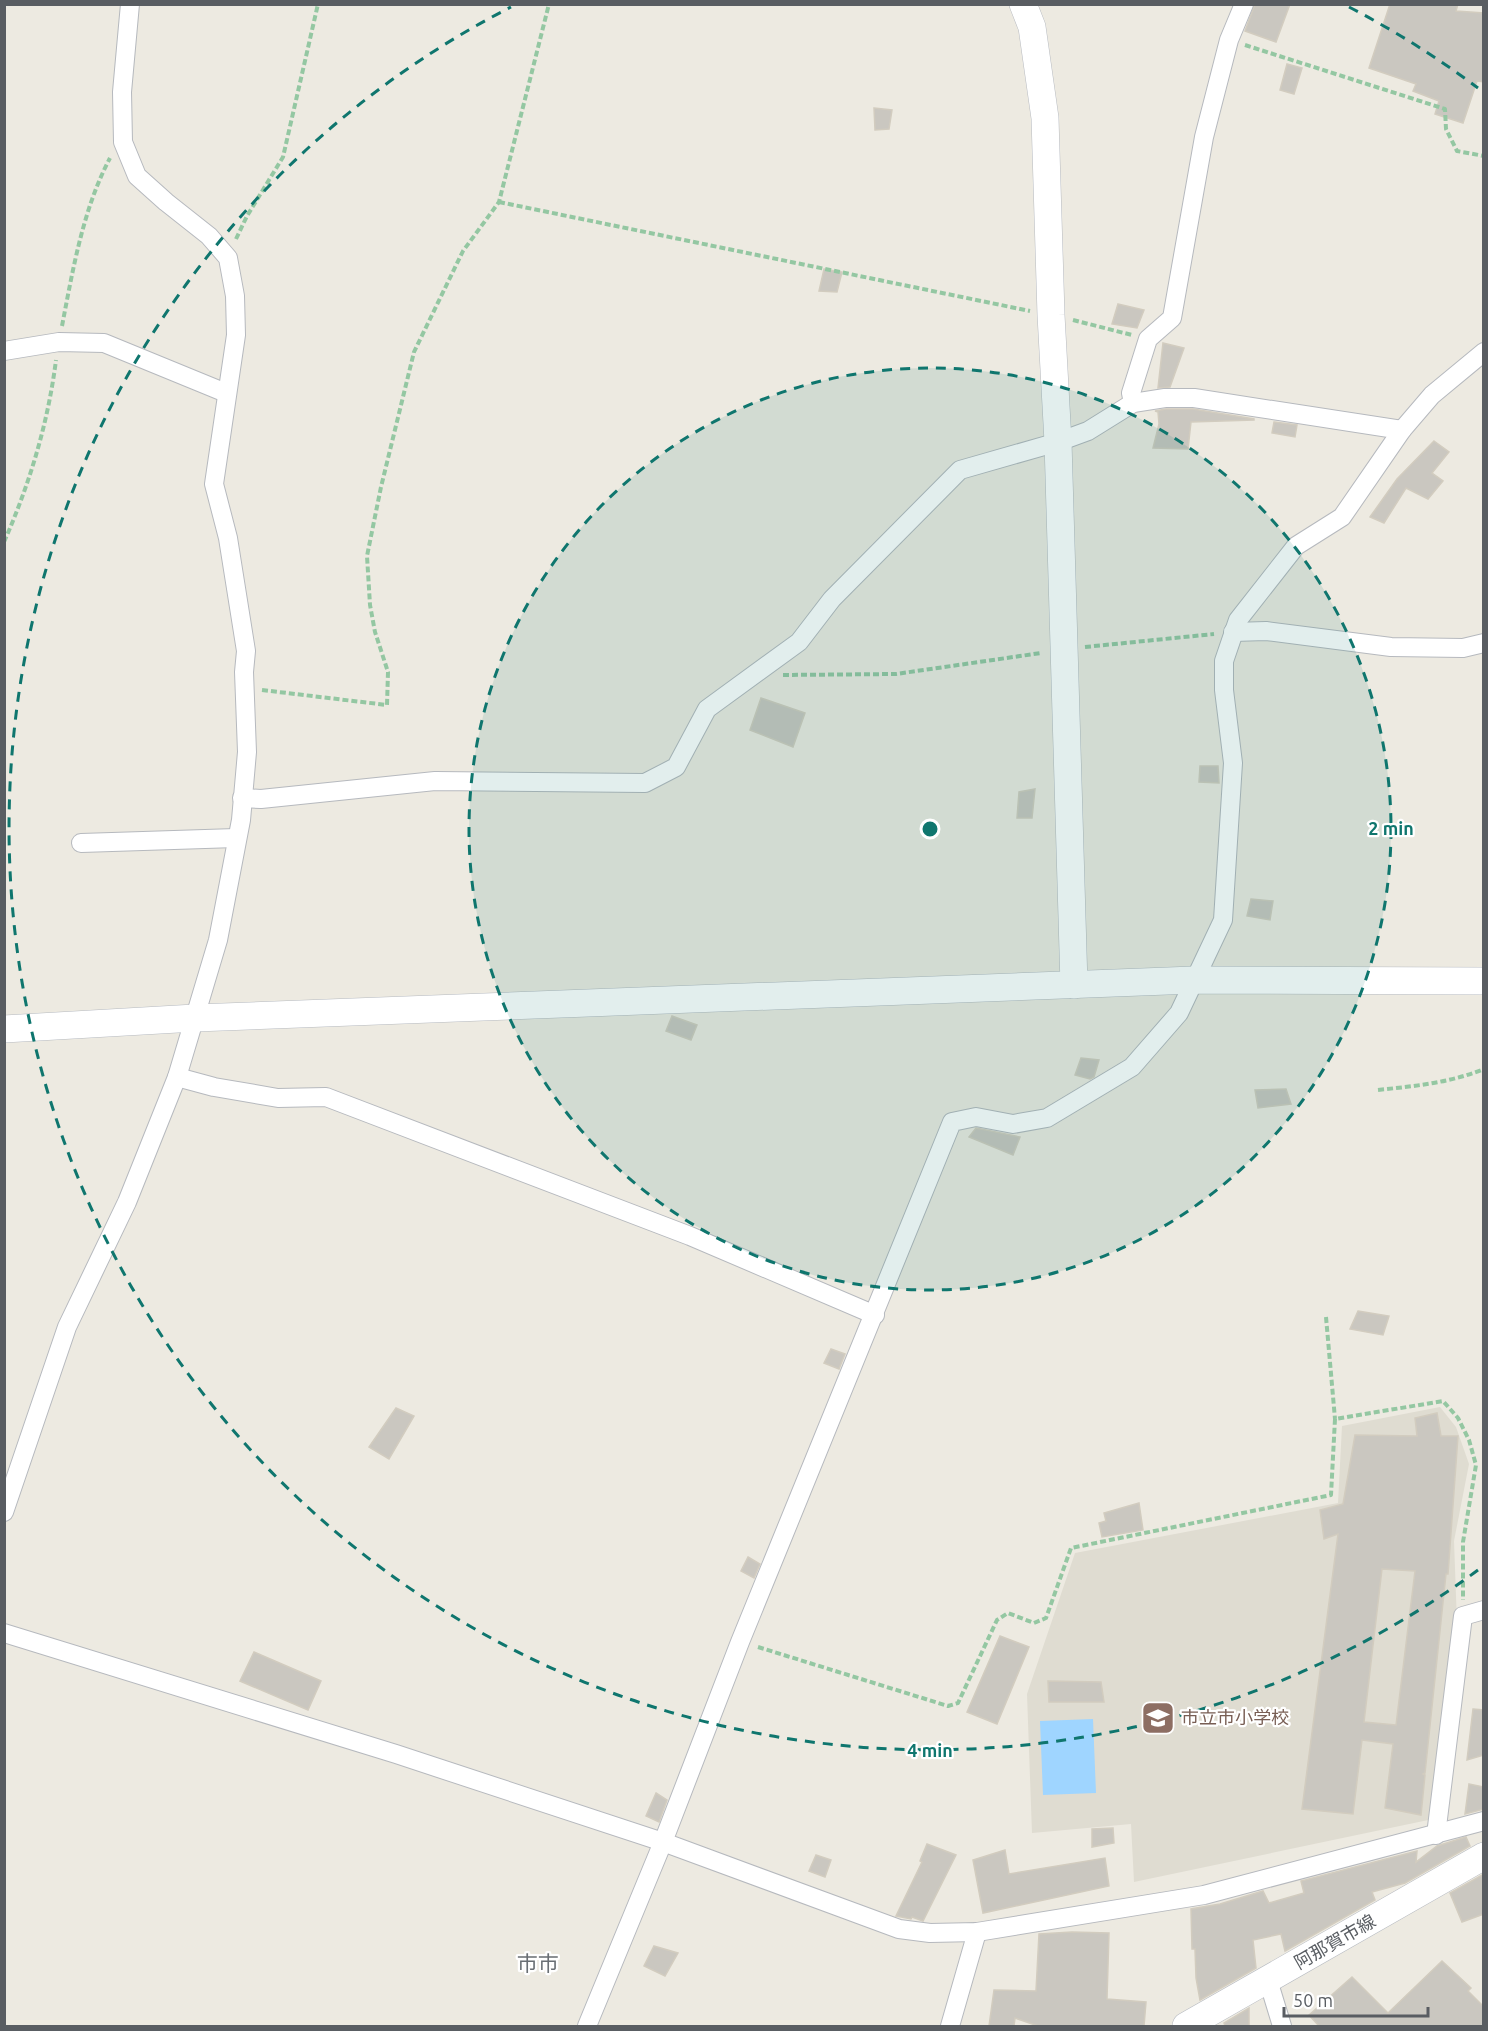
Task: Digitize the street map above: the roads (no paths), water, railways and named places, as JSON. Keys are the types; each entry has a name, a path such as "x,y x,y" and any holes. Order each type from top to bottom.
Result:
{"street":[{"path":"4,1512 67,1327 127,1202 177,1077 218,940 240,820 247,752 246,651 228,538 214,484 236,335 235,296 228,258 209,236 137,176 123,142 122,92 130,4"},
{"path":"1023,4 1032,27 1045,118 1065,649 1074,985"},
{"path":"1133,403 1131,393 1148,339 1172,318 1204,137 1229,40 1244,4"},
{"path":"4,351 59,342 104,343 226,393"},
{"path":"587,2026 663,1842 740,1642 952,1122 976,1117 1013,1124 1047,1118 1132,1067 1179,1013 1223,920 1233,763 1224,690 1224,661 1233,632 1239,620 1296,546 1342,517 1402,430 1432,395 1484,352"},
{"path":"242,798 261,799 435,781 645,783 676,767 707,709 799,642 832,599 960,470 1058,442 1088,431 1133,403 1165,398 1194,398 1402,430"},
{"path":"1233,632 1266,631 1390,646 1463,648 1484,643"},
{"path":"81,843 236,838"},
{"path":"4,1029 195,1018 1194,980 1484,981"},
{"path":"177,1077 214,1087 278,1098 326,1097 690,1236 875,1315"},
{"path":"1436,1835 1463,1616 1484,1610"},
{"path":"4,1633 396,1754 663,1842 899,1929 930,1933 976,1932 1204,1895 1484,1821"},
{"name":"阿那賀市線","path":"1186,2026 1484,1856"},
{"path":"950,2026 976,1932"},
{"path":"1268,1980 1282,2026"}],"water":[{"path":"1093,1719 1096,1793 1043,1795 1040,1721"}],"place":[{"name":"市立市小学校","path":"1158,1718"}],"district":[{"name":"市市","path":"538,1964"}]}
